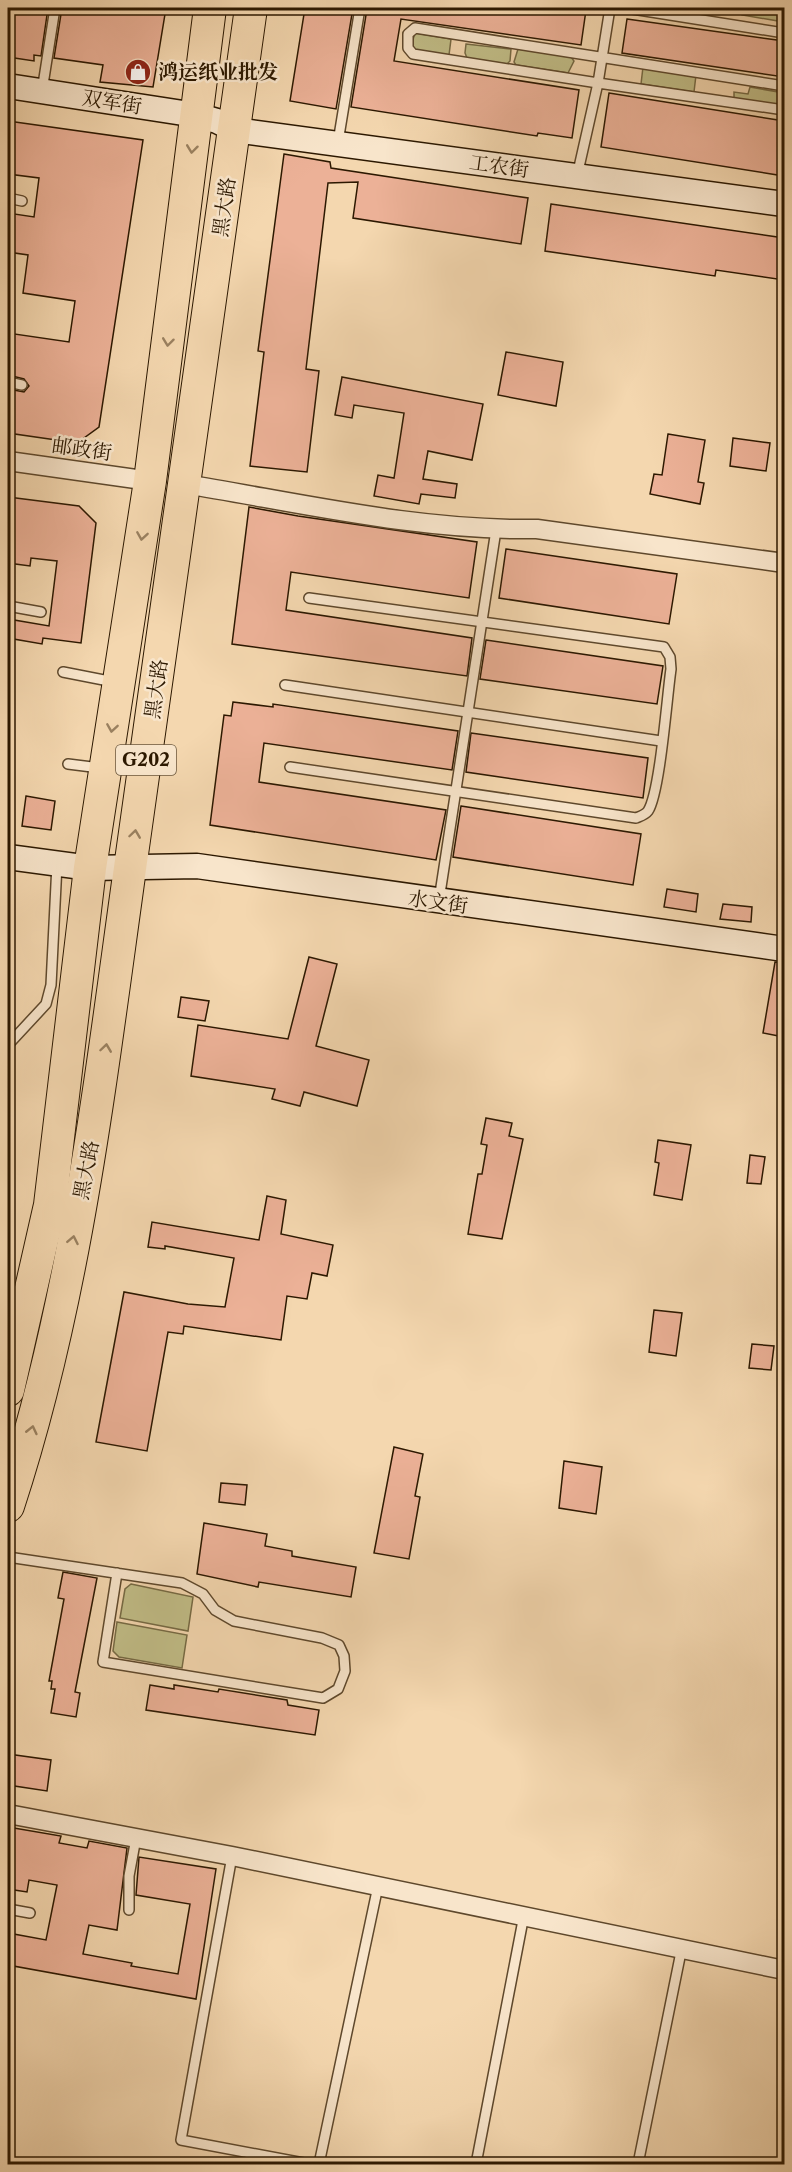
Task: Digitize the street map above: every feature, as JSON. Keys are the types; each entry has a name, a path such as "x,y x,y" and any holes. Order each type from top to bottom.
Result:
{"highway":[{"name":"黑大路","path":"8,1506 29,1441 62,1297 99,1096 185,484 216,122 210,8"},
{"name":"黑大路","path":"8,1390 50,1205 90,868 150,481 216,122 251,8"}],"street":[{"name":"双军街","path":"8,86 216,122"},
{"name":"工农街","path":"216,122 338,144 784,204"},
{"name":"邮政街","path":"8,461 150,481"},
{"path":"185,484 428,524 496,530 537,529 784,563"},
{"name":"水文街","path":"8,857 90,868 197,866 784,949"},
{"path":"8,1814 232,1856 682,1947 784,1970"}],"lane":[{"path":"42,91 55,8"},
{"path":"338,144 360,8"},
{"path":"577,176 598,83 610,8"},
{"path":"626,8 784,33"},
{"path":"784,86 415,28 408,34 408,48 413,54 784,110"},
{"path":"8,198 22,201"},
{"path":"8,382 22,385"},
{"path":"439,902 496,530"},
{"path":"290,767 455,789 636,818 646,813 652,804 670,669 670,657 664,647 309,598"},
{"path":"8,606 41,612"},
{"path":"63,672 119,683"},
{"path":"285,685 466,714 661,741"},
{"path":"68,764 106,769"},
{"path":"8,1045 45,1004 51,985 57,864"},
{"path":"8,1557 117,1573 183,1583 203,1594 215,1610 234,1621 322,1638 339,1645 344,1656 345,1671 338,1689 323,1698 103,1662 117,1573"},
{"path":"129,1910 129,1876 136,1838"},
{"path":"232,1856 181,2140 309,2164"},
{"path":"319,2164 378,1886"},
{"path":"8,1909 30,1913"},
{"path":"476,2164 524,1916"},
{"path":"638,2164 682,1947"}],"shaded area":[{"path":"743,8 784,8 784,22 742,15"},
{"path":"415,33 451,39 449,55 414,50 411,46"},
{"path":"466,44 511,49 510,61 507,64 467,58"},
{"path":"518,49 571,57 574,61 568,73 516,65 514,62"},
{"path":"643,67 696,75 694,92 641,84"},
{"path":"750,87 784,93 784,107 734,99 734,92 748,94"},
{"path":"131,1584 193,1597 188,1631 120,1618 125,1589"},
{"path":"117,1622 187,1635 182,1668 119,1657 113,1651"}],"building":[{"path":"8,8 48,8 41,56 34,55 34,61 8,57"},
{"path":"62,8 166,8 153,87 100,82 103,65 54,58"},
{"path":"305,8 353,8 336,109 290,101"},
{"path":"367,9 586,10 581,45 401,19 394,61 579,90 572,138 538,133 537,136 351,107"},
{"path":"627,19 784,41 784,77 622,53"},
{"path":"609,93 784,121 784,176 601,147"},
{"path":"8,121 143,140 99,427 77,443 8,433 8,389 24,392 29,386 24,379 8,375 8,333 69,342 75,301 23,293 28,255 8,252 8,213 34,217 39,178 8,174"},
{"path":"284,154 330,162 331,168 528,198 521,244 353,218 358,182 328,183 306,369 319,371 307,472 250,466 264,352 258,351"},
{"path":"551,204 784,238 784,280 716,270 715,276 545,251"},
{"path":"506,352 563,362 556,406 498,395"},
{"path":"342,377 483,404 472,460 428,451 423,479 457,484 455,498 421,494 419,504 374,496 378,475 394,478 404,413 354,405 352,418 335,415"},
{"path":"668,434 705,440 698,482 704,483 700,504 650,494 654,474 662,475"},
{"path":"733,438 770,443 766,471 730,466"},
{"path":"8,497 79,506 96,523 81,643 43,638 42,644 8,638 8,619 49,626 57,561 31,558 30,566 8,563"},
{"path":"249,507 477,542 469,598 291,572 286,610 472,638 467,676 232,644"},
{"path":"506,549 677,574 669,624 499,598"},
{"path":"486,640 663,666 657,704 480,679"},
{"path":"233,702 273,707 273,704 458,731 452,770 264,743 259,782 446,810 436,860 210,825 224,715 231,716"},
{"path":"471,733 648,758 643,798 466,772"},
{"path":"26,796 55,801 51,830 22,826"},
{"path":"461,806 641,834 633,885 453,857"},
{"path":"667,889 698,894 696,912 664,907"},
{"path":"723,904 752,907 751,922 720,919"},
{"path":"309,957 337,964 316,1046 369,1060 357,1106 304,1092 300,1106 272,1099 275,1089 191,1076 198,1025 288,1039"},
{"path":"775,962 784,963 784,1037 763,1033"},
{"path":"181,997 209,1001 205,1021 178,1017"},
{"path":"486,1118 512,1123 509,1136 523,1139 502,1239 468,1234 478,1174 482,1174 487,1145 481,1144"},
{"path":"658,1140 691,1145 682,1200 654,1195 659,1163 655,1162"},
{"path":"750,1155 765,1157 761,1184 747,1183"},
{"path":"267,1196 286,1200 281,1234 333,1245 327,1276 312,1273 307,1299 287,1296 281,1340 184,1326 183,1334 168,1332 147,1451 96,1442 124,1292 188,1304 225,1307 234,1258 165,1246 165,1249 148,1247 152,1222 259,1240"},
{"path":"654,1310 682,1313 676,1356 649,1352"},
{"path":"752,1344 774,1346 771,1370 749,1368"},
{"path":"394,1447 423,1454 415,1496 420,1497 409,1559 374,1553"},
{"path":"564,1461 602,1467 596,1514 559,1508"},
{"path":"221,1483 247,1485 245,1505 219,1502"},
{"path":"204,1523 267,1534 265,1546 292,1551 292,1556 356,1567 351,1597 259,1582 258,1587 197,1574"},
{"path":"63,1572 97,1578 75,1692 80,1693 76,1717 51,1713 55,1689 51,1689 52,1681 49,1681 64,1599 58,1598"},
{"path":"150,1685 174,1689 174,1685 218,1692 219,1689 287,1700 288,1705 319,1710 315,1735 146,1710"},
{"path":"8,1754 51,1760 47,1791 8,1785"},
{"path":"8,1827 61,1836 59,1843 87,1848 89,1841 127,1848 117,1930 89,1925 83,1954 132,1963 131,1966 178,1974 190,1904 136,1895 139,1857 216,1869 196,1999 8,1965 8,1933 46,1940 57,1885 29,1880 27,1892 8,1889"}],"place":[{"name":"鸿运纸业批发","path":"138,72"}]}
